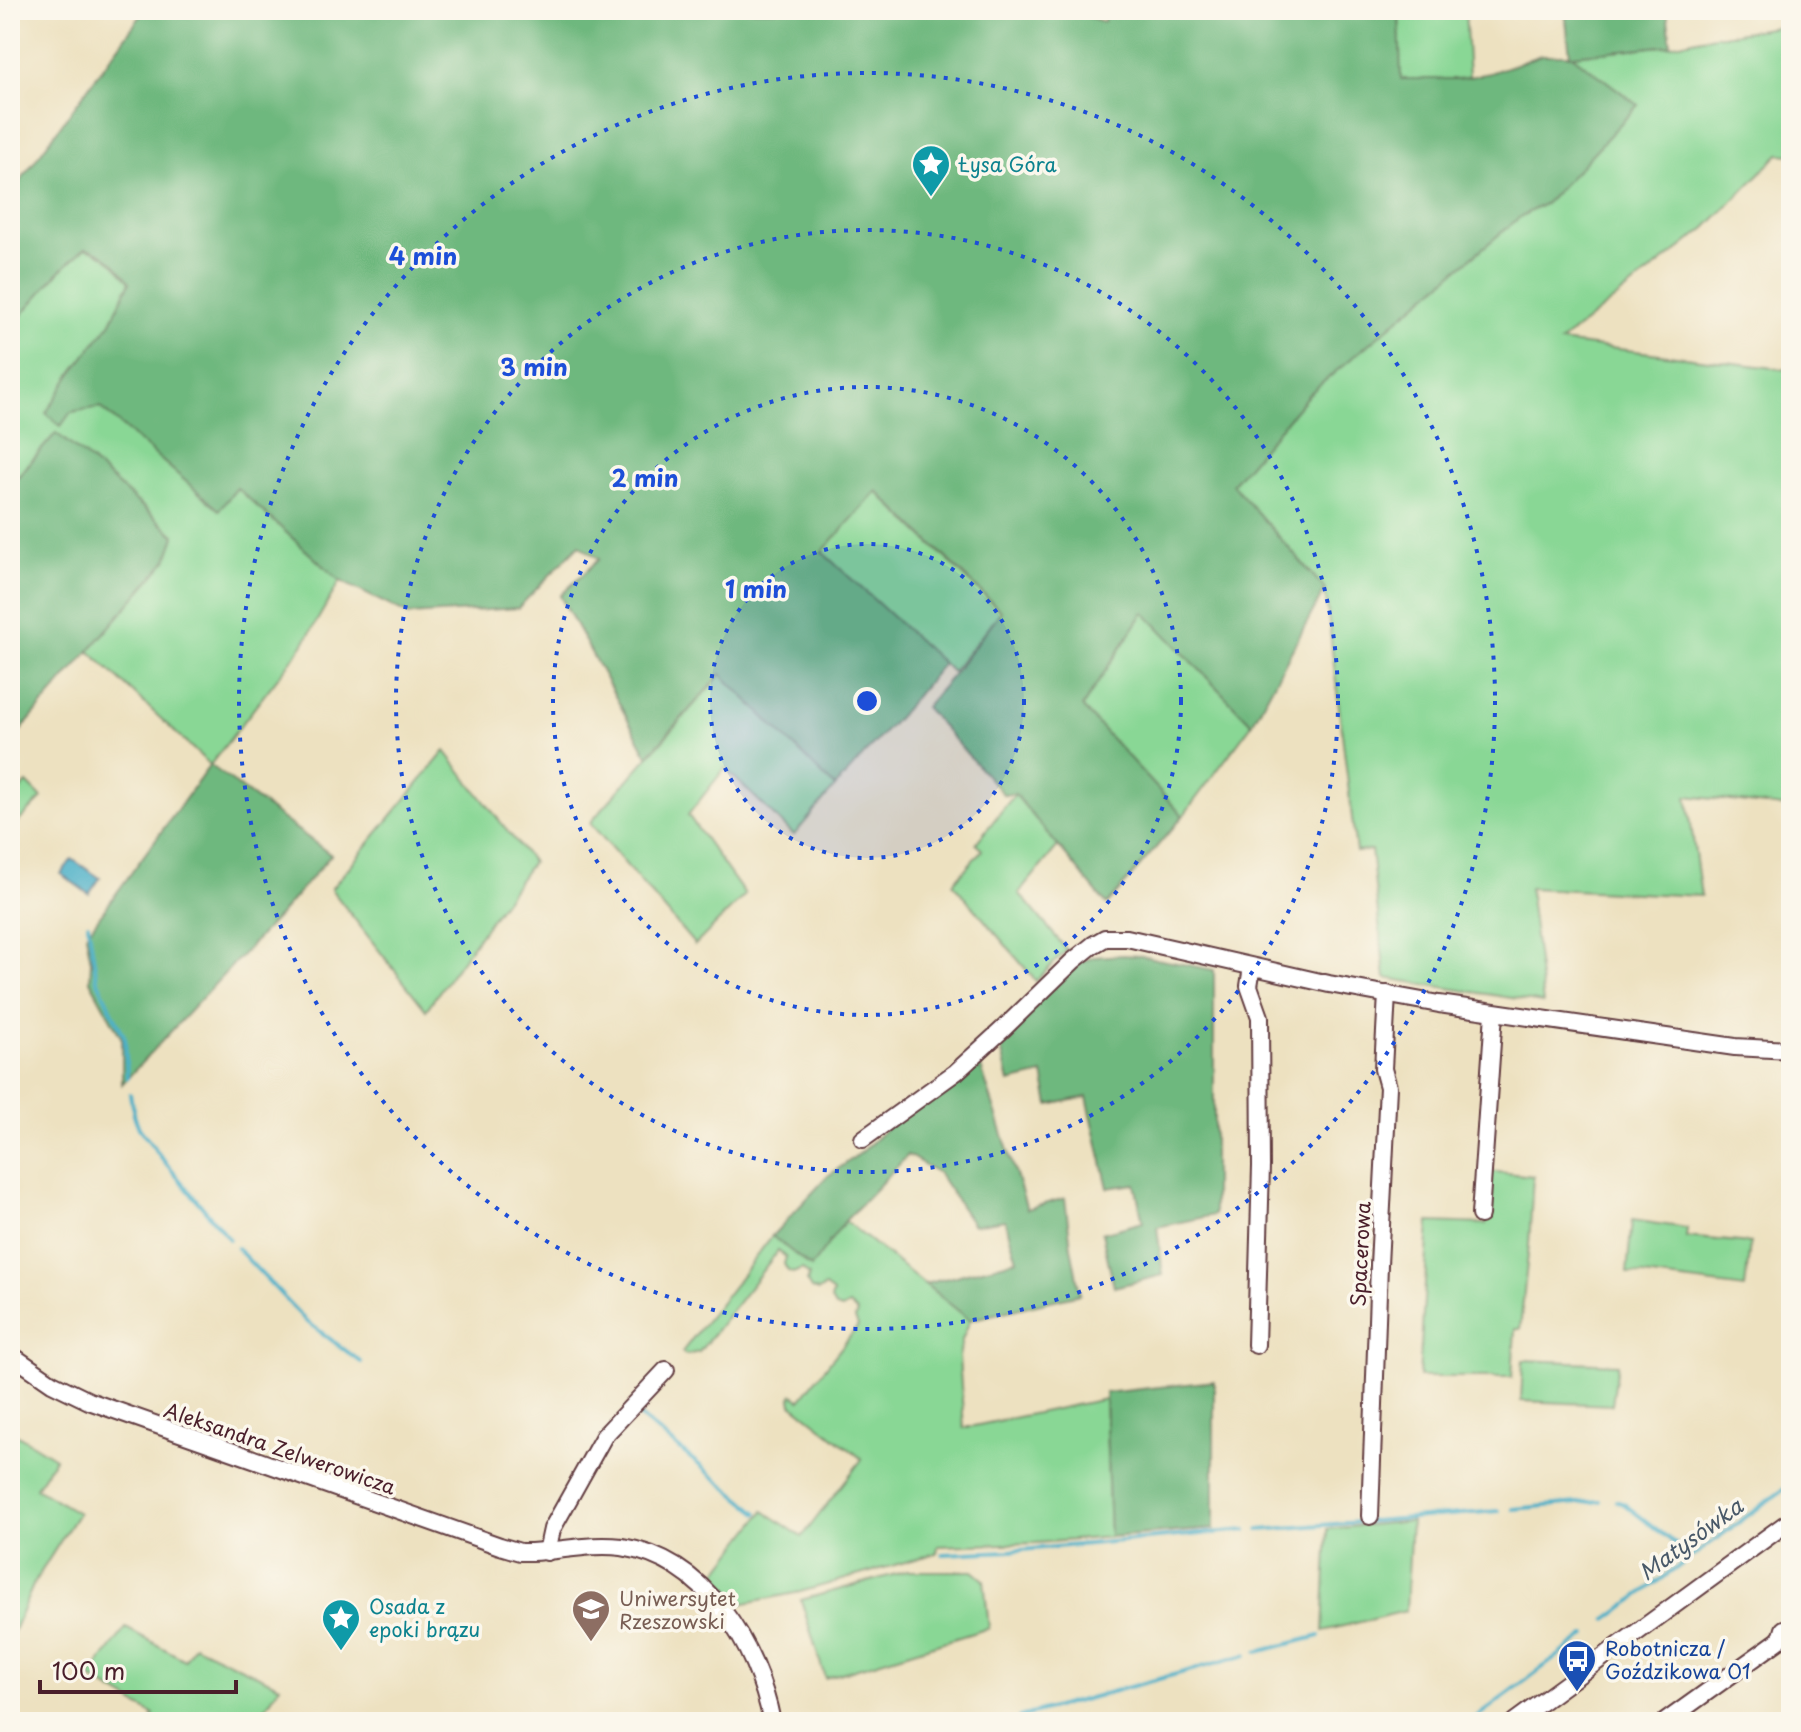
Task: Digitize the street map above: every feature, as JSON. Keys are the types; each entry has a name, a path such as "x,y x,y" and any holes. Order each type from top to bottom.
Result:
{"street":[{"path":"863,1139 956,1072 1073,961 1105,938 1127,938 1329,984 1494,1013 1735,1047 1791,1050"},
{"path":"1252,967 1249,986 1260,1017 1261,1166 1256,1345"},
{"name":"Spacerowa","path":"1370,1516 1388,1087 1383,1069 1387,994"},
{"path":"1480,1215 1494,1013"},
{"name":"Aleksandra Zelwerowicza","path":"10,1354 52,1383 89,1401 500,1546 520,1552 601,1546 630,1549 663,1560 693,1580 728,1616 761,1678 772,1722"},
{"path":"547,1552 552,1529 604,1436 666,1370"},
{"path":"1514,1722 1791,1520"},
{"path":"1665,1722 1778,1641 1784,1629"}],"green space":[{"path":"145,10 1069,10 1104,22 1106,10 1399,10 1401,79 1458,79 1490,73 1541,55 1570,55 1565,10 1667,10 1671,45 1572,55 1638,105 1546,203 1521,216 1309,394 1232,484 1325,589 1252,724 1144,612 1082,707 1183,816 1107,905 1015,794 1004,795 925,707 1001,611 877,491 822,552 943,663 835,787 721,674 648,756 560,596 599,559 579,545 518,608 409,615 340,581 237,488 219,510 100,407 71,412 61,426 46,413 111,322 130,282 110,260 85,248 59,272 10,328 10,178 18,184"},
{"path":"1399,10 1465,10 1469,77 1400,79"},
{"path":"1791,25 1791,155 1779,154 1706,228 1560,342 1791,370 1791,808 1687,796 1701,896 1529,888 1543,1003 1385,978 1371,850 1356,852 1325,589 1232,484 1309,394 1521,216 1546,203 1638,105 1570,55 1671,45"},
{"path":"85,248 105,257 130,282 111,322 72,373 71,412 100,407 218,509 237,488 340,581 303,645 210,765 89,651 166,560 175,535 57,434 16,478 10,471 10,328 59,272"},
{"path":"56,433 175,536 167,560 10,743 10,471 17,478"},
{"path":"876,491 1001,612 952,672 822,552"},
{"path":"1144,612 1252,724 1183,816 1082,707"},
{"path":"721,674 835,787 794,835 725,768 688,815 745,895 695,945 590,823"},
{"path":"445,751 532,862 426,1010 331,889"},
{"path":"210,765 331,855 122,1084 122,1039 90,981 91,961 86,935"},
{"path":"27,783 42,798 10,830 10,800"},
{"path":"1015,794 1058,846 1019,893 1067,950 1036,981 953,883 982,850 976,843"},
{"path":"1123,955 1214,970 1214,1215 1157,1227 1163,1275 1114,1287 1102,1233 1143,1222 1135,1184 1108,1188 1087,1097 1049,1105 1043,1074 1009,1082 999,1039 1075,964 1094,957"},
{"path":"978,1058 1027,1209 1065,1198 1080,1294 970,1320 925,1284 1017,1260 1005,1220 973,1225 938,1173 908,1155 845,1221 811,1267 772,1236 828,1176"},
{"path":"1488,1171 1533,1176 1529,1245 1520,1329 1515,1329 1512,1377 1419,1377 1429,1222 1486,1224"},
{"path":"1632,1220 1687,1228 1686,1237 1750,1243 1745,1288 1627,1273"},
{"path":"845,1221 970,1320 959,1357 964,1428 1105,1399 1110,1537 938,1546 937,1553 800,1592 731,1606 709,1583 764,1511 802,1537 862,1459 792,1404 791,1398 793,1394 800,1400 858,1326 855,1319 857,1312 849,1305 842,1309 835,1307 831,1300 833,1293 825,1287 818,1291 811,1289 807,1282 809,1275 802,1269 793,1273 788,1271 784,1264 786,1257 778,1251 699,1352 686,1355 682,1352 772,1236 811,1266"},
{"path":"1523,1360 1618,1364 1612,1405 1521,1401"},
{"path":"1214,1381 1214,1529 1110,1537 1105,1393"},
{"path":"10,1430 55,1458 36,1488 78,1513 34,1583 12,1635 10,1635"},
{"path":"1411,1521 1406,1611 1323,1631 1328,1529"},
{"path":"907,1571 973,1571 984,1580 989,1628 825,1678 801,1600"},
{"path":"126,1628 185,1660 194,1645 280,1686 256,1722 151,1722 154,1715 89,1677"}],"water":[{"path":"72,859 100,878 89,894 61,874"}],"waterway":[{"path":"88,924 97,980 125,1038 127,1078"},
{"path":"130,1094 139,1128 229,1239"},
{"path":"237,1248 306,1321 361,1362"},
{"path":"638,1415 758,1513"},
{"name":"Matysówka","path":"1607,1619 1791,1484"},
{"path":"1513,1509 1600,1501"},
{"path":"1617,1501 1691,1556"},
{"path":"1259,1530 1499,1511"},
{"path":"943,1554 1246,1530"},
{"name":"Matysówka","path":"1470,1722 1586,1635"},
{"path":"1257,1652 1320,1636"},
{"path":"1019,1722 1020,1717 1246,1655"}],"place":[{"name":"Łysa Góra","path":"931,198"},
{"name":"Uniwersytet Rzeszowski","path":"591,1643"},
{"name":"Osada z epoki brązu","path":"341,1652"},
{"name":"Robotnicza / Goździkowa 01","path":"1577,1693"}]}
